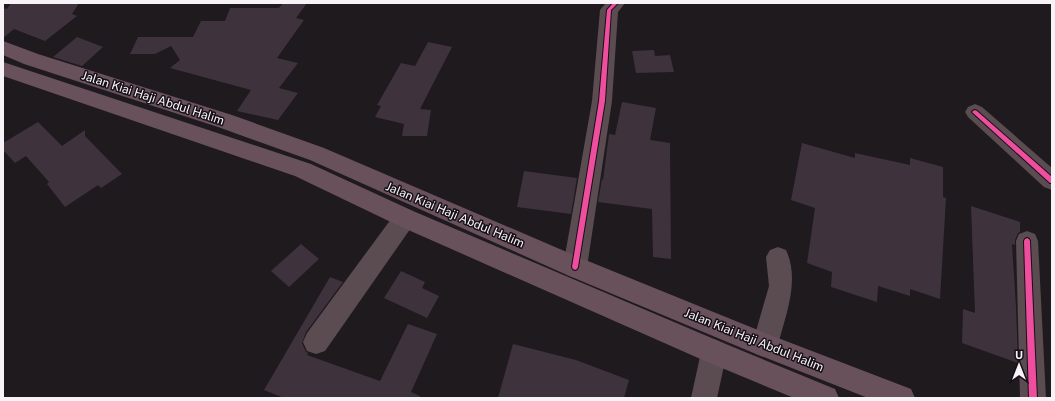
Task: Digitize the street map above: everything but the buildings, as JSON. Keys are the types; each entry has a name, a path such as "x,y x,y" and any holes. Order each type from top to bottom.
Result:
{"main road":[{"name":"Jalan Kiai Haji Abdul Halim","path":"3,48 31,59 206,114 317,154 402,193 574,267 765,345 902,398"},
{"name":"Jalan Kiai Haji Abdul Halim","path":"3,69 303,170 405,218 714,352 826,398"},
{"path":"190,131 206,114"}],"street":[{"path":"574,267 602,101 609,10 616,3"},
{"path":"975,112 1052,181"},
{"path":"316,342 405,218"},
{"path":"1027,240 1033,398"},
{"path":"765,345 780,286 778,257"},
{"path":"704,398 714,352"}],"cycle path":[{"path":"575,267 602,101 609,10 616,3"},
{"path":"975,112 1052,181"},
{"path":"1027,241 1033,398"}]}
